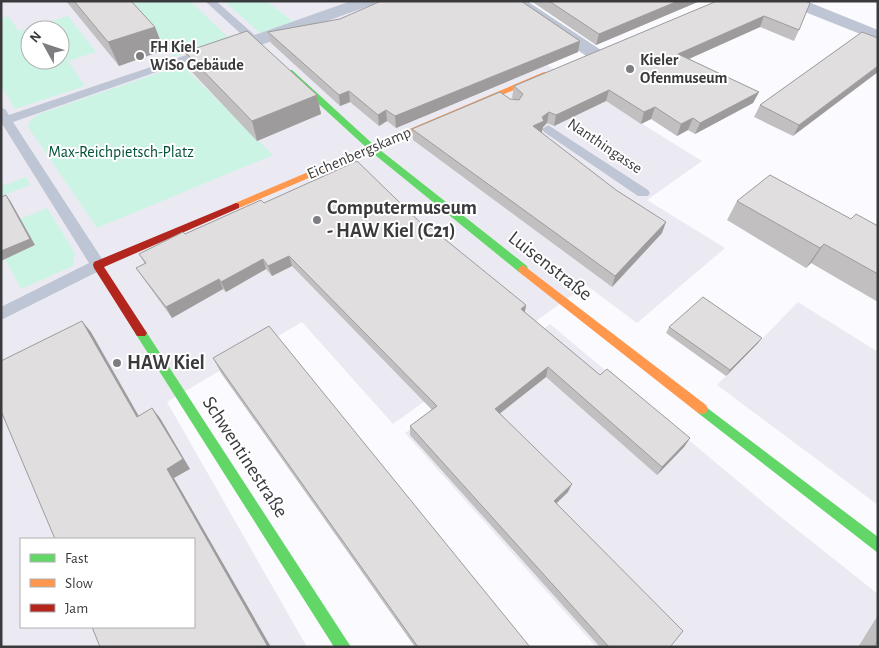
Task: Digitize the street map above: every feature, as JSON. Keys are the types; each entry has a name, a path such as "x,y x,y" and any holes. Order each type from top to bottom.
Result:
{"street":[{"path":"252,41 368,1"},
{"path":"515,1 593,55"},
{"path":"790,1 878,36"},
{"name":"Luisenstraße","path":"277,61 372,148 595,326 878,546"},
{"name":"Eichenbergskamp","path":"98,266 556,70"},
{"name":"Schwentinestraße","path":"98,266 342,647"}],"lane":[{"path":"210,1 252,41"},
{"path":"4,116 222,46"},
{"path":"497,94 508,102"},
{"name":"Schwentinestraße","path":"4,116 98,266"},
{"name":"Nanthingasse","path":"548,129 643,192"},
{"name":"Eichenbergskamp","path":"1,314 98,266"}],"shaded area":[{"name":"HAW Kiel","path":"1,1 502,1 544,63 702,161 647,200 725,248 637,323 586,285 393,424 302,322 167,402 307,647 1,647"},
{"path":"798,302 878,352 878,505 717,385"},
{"path":"550,324 777,514 878,594 878,615 858,647 596,647 405,433"}],"green space":[{"path":"122,1 190,1 229,38 174,57"},
{"path":"224,1 267,1 293,22 260,33"},
{"path":"8,16 20,31 20,70 70,70 70,64 85,86 15,109 1,86 1,18"},
{"path":"68,16 96,52 70,60 70,20 55,20"},
{"name":"Max-Reichpietsch-Platz","path":"182,65 273,155 97,228 28,127 30,121 39,114"},
{"path":"26,177 30,185 1,196 1,180 5,185"},
{"path":"47,208 75,253 73,266 21,289 5,259 35,245 20,219"}],"building":[{"path":"74,1 131,1 155,27 108,42"},
{"path":"381,1 521,1 580,41 395,116 386,110 378,115 349,91 339,95 268,32 340,19"},
{"path":"549,1 678,1 599,34"},
{"path":"717,1 805,1 810,3 799,30 764,16 678,54 759,92 700,123 693,118 681,124 655,107 644,112 609,90 556,115 549,112 542,117 544,121 533,126 616,190 666,222 615,276 412,129 500,92 510,99 519,100 523,94 514,86"},
{"path":"247,31 317,95 252,121 185,52"},
{"path":"862,32 878,38 878,66 799,125 760,105"},
{"path":"357,161 428,230 431,228 526,305 521,309 600,375 607,369 690,438 662,467 548,367 495,409 572,484 554,501 683,631 670,647 609,647 410,426 437,406 289,256 268,266 263,259 221,282 219,279 166,307 136,268 146,263 139,254 183,232 185,234 261,200 264,203"},
{"path":"770,175 851,219 856,214 878,226 878,274 824,244 820,248 737,201"},
{"path":"6,195 30,239 1,251 1,197"},
{"path":"703,297 762,338 730,370 669,327"},
{"path":"82,321 137,417 152,408 183,459 167,469 268,647 100,647 92,628 195,628 195,538 55,538 1,411 1,361"},
{"path":"269,326 530,647 418,647 213,358"}],"traffic: fast":[{"path":"289,72 372,148 523,269"},
{"path":"141,333 343,647"},
{"path":"702,409 878,546"}],"traffic: slow":[{"path":"236,206 547,74"},
{"path":"523,269 702,409"}],"traffic: jam":[{"path":"141,333 98,265 236,206"}],"place":[{"name":"FH Kiel, WiSo Gebäude","path":"140,56"},
{"name":"Kieler Ofenmuseum","path":"630,69"},
{"name":"Computermuseum - HAW Kiel (C21)","path":"317,220"},
{"name":"HAW Kiel","path":"117,363"}]}
